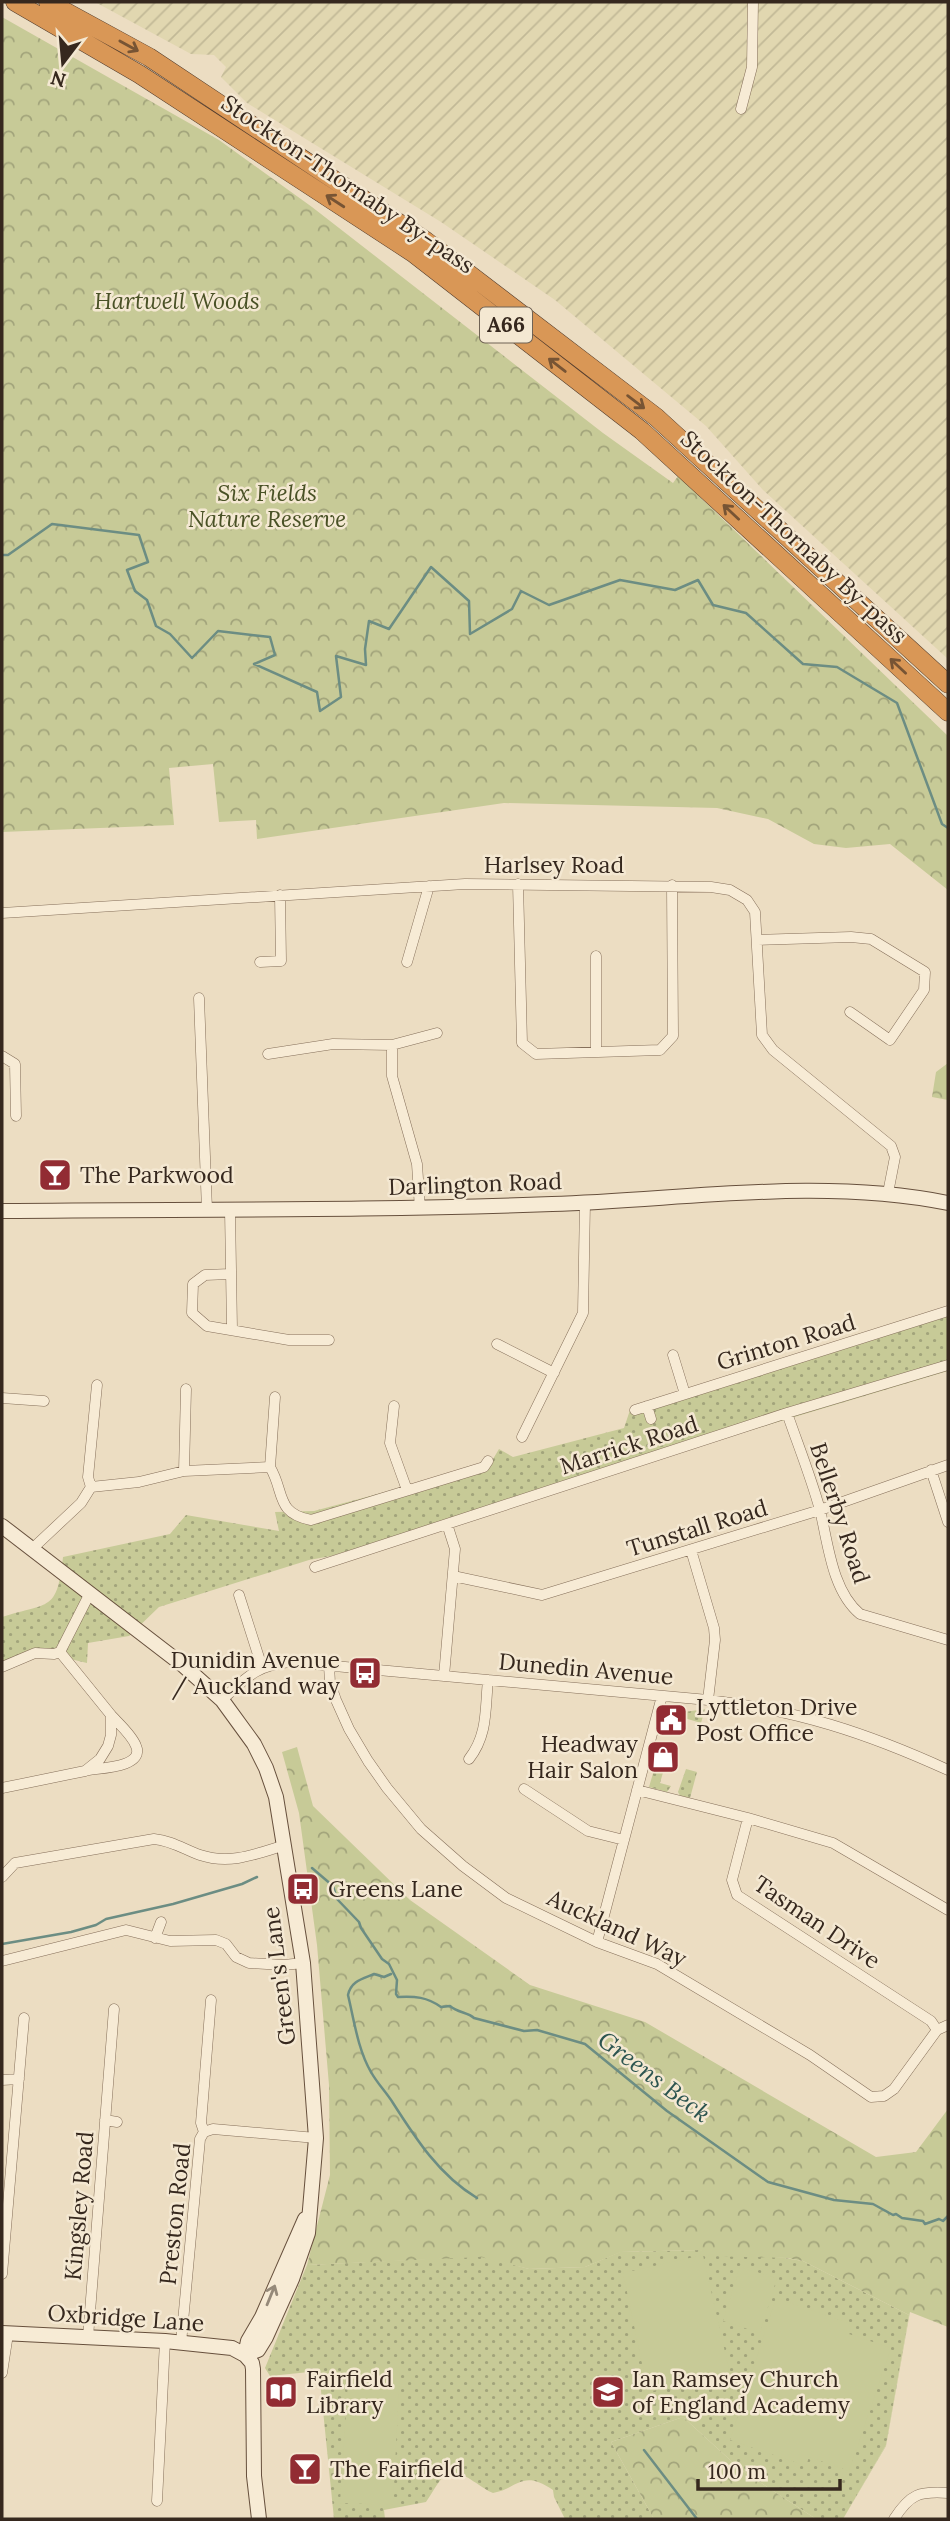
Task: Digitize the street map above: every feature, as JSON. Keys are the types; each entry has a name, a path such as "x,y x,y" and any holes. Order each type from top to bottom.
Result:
{"highway":[{"name":"Stockton-Thornaby By-pass","path":"15,2 139,74 413,253 642,431 948,712"},
{"name":"Stockton-Thornaby By-pass","path":"47,2 149,58 426,241 656,417 948,684"}],"street":[{"path":"741,109 752,67 753,2"},
{"path":"518,884 522,1043 536,1054 660,1050 673,1036 672,885"},
{"name":"Harlsey Road","path":"2,913 429,886 672,885 730,890 747,900 755,912 762,1035 773,1050 891,1146 895,1157 888,1193"},
{"path":"407,962 429,886"},
{"path":"260,962 281,961 280,895"},
{"path":"758,940 851,937 871,939 925,972 925,990 890,1040 850,1012"},
{"path":"596,956 596,1052"},
{"path":"199,998 207,1210"},
{"path":"268,1054 333,1044 392,1045 437,1032"},
{"path":"392,1045 392,1076 418,1164 420,1209"},
{"path":"2,1056 15,1064 16,1116"},
{"name":"Darlington Road","path":"2,1211 420,1209 730,1194 855,1191 888,1193 948,1203"},
{"path":"522,1437 583,1313 585,1203"},
{"path":"230,1210 232,1329"},
{"path":"230,1273 205,1275 193,1284 192,1313 207,1326 289,1340 329,1340"},
{"name":"Grinton Road","path":"635,1410 948,1311"},
{"path":"497,1344 554,1373"},
{"path":"673,1355 685,1394"},
{"name":"Marrick Road","path":"319,1564 787,1413 948,1365"},
{"path":"32,1549 81,1503 91,1487 88,1477 97,1385"},
{"path":"184,1471 186,1389"},
{"path":"275,1397 270,1467 283,1505 295,1517 311,1520 484,1467 488,1461"},
{"path":"2,1398 44,1401"},
{"path":"394,1406 390,1443 407,1490"},
{"path":"647,1406 651,1419"},
{"name":"Bellerby Road","path":"787,1413 820,1510 827,1549 851,1606 860,1614 948,1640"},
{"name":"Tunstall Road","path":"453,1576 542,1595 820,1510 948,1465"},
{"path":"91,1487 139,1482 184,1471 270,1467"},
{"path":"931,1470 948,1522"},
{"path":"444,1676 455,1549 447,1524"},
{"name":"Green's Lane","path":"2,1525 184,1666 222,1700 254,1744 276,1797 303,1963 316,2138 310,2208 262,2317 248,2341 245,2355"},
{"path":"691,1550 714,1628 708,1700"},
{"path":"2,1667 35,1653 60,1652 90,1593"},
{"path":"222,1700 244,1679 262,1667 239,1595"},
{"path":"2,1788 127,1764 134,1760 137,1753 136,1746 60,1652"},
{"name":"Dunedin Avenue","path":"262,1667 290,1662 749,1704 831,1724 893,1745 948,1770"},
{"name":"Auckland Way","path":"329,1665 330,1683 349,1729 387,1788 421,1829 463,1866 506,1898 597,1942 657,1964 810,2055 871,2097 884,2096 894,2089 937,2030 948,2025"},
{"path":"469,1759 479,1746 483,1732 488,1680"},
{"path":"597,1942 662,1696"},
{"path":"85,1770 100,1759 108,1746 111,1715"},
{"path":"524,1790 588,1831 624,1840"},
{"path":"637,1790 833,1843 948,1910"},
{"name":"Tasman Drive","path":"748,1818 732,1880 737,1895 931,2021 937,2030"},
{"path":"2,1877 16,1863 27,1865 154,1839 170,1841 203,1856 227,1860 285,1845"},
{"path":"155,1938 161,1922"},
{"path":"2,1961 126,1930 170,1941 216,1940 226,1944 236,1957 249,1964 303,1963"},
{"name":"Preston Road","path":"204,2132 201,2123 211,2000"},
{"name":"Kingsley Road","path":"88,2337 114,2009"},
{"path":"2,2274 24,2018"},
{"path":"2,2080 19,2079"},
{"name":"Kingsley Road","path":"105,2120 117,2122"},
{"name":"Preston Road","path":"181,2343 200,2140 204,2132 213,2129 316,2138"},
{"path":"2,2373 5,2334"},
{"name":"Oxbridge Lane","path":"5,2334 165,2341 232,2348 245,2355"},
{"path":"157,2501 165,2341"},
{"path":"245,2355 252,2363 253,2369 254,2476 259,2519"},
{"path":"894,2519 911,2497 922,2493 948,2493"}],"shaded area":[{"path":"95,2 948,2 948,659 763,490 706,426 555,300 441,222 247,103 221,77 226,67 214,55 191,54"}],"green space":[{"name":"Six Fields Nature Reserve","path":"2,17 219,140 312,207 603,433 673,483 678,476 948,736 948,890 890,844 846,848 814,844 768,819 717,808 504,803 257,839 256,820 219,822 213,764 169,768 174,825 2,832"},
{"path":"948,1063 948,1100 932,1097 936,1072"},
{"path":"948,1308 948,1371 159,1607 129,1636 88,1643 87,1663 45,1653 2,1669 2,1617 48,1602 58,1587 63,1557 170,1534 186,1515 279,1531 275,1512 314,1511 490,1464 499,1449 513,1457 624,1428 630,1410"},
{"path":"705,1709 701,1723 671,1714"},
{"path":"297,1747 313,1806 410,1900 530,1985 645,2022 876,2157 916,2152 948,2109 948,2327 910,2312 886,2446 843,2519 886,2445 909,2315 803,2261 787,2258 711,2256 700,2250 621,2252 585,2267 529,2269 481,2257 307,2265 330,2175 329,2085 317,1945 299,1813 282,1752"},
{"path":"657,1760 666,1762 660,1783 671,1786 667,1792 649,1787"},
{"path":"686,1769 697,1772 690,1798 680,1796 678,1792"},
{"name":"Ian Ramsey Church of England Academy","path":"700,2250 803,2261 909,2315 886,2445 843,2519 816,2519 740,2469 683,2417 611,2442 654,2519 565,2519 553,2490 543,2484 527,2480 493,2493 461,2474 454,2473 442,2478 426,2502 384,2510 385,2519 334,2519 319,2371 270,2376 265,2368 307,2265 485,2257 529,2269 585,2267 620,2252"},
{"path":"703,2255 730,2374 648,2392 623,2273"},
{"path":"740,2267 777,2278 760,2333 723,2321"},
{"path":"776,2298 852,2324 849,2334 891,2348 849,2471 809,2457 806,2466 730,2440"},
{"path":"349,2367 400,2368 393,2505 340,2503"},
{"path":"683,2417 740,2469 816,2519 654,2519 611,2442"}],"waterway":[{"path":"2,555 8,555 52,524 139,535 148,562 127,570 135,591 147,600 156,626 170,634 192,658 218,631 270,637 275,655 254,664 317,692 320,711 341,697 336,656 366,665 369,621 389,629 431,567 469,601 470,634 512,609 521,591 549,605 620,580 675,590 698,580 713,605 746,613 803,664 837,667 897,703 942,824 948,828"},
{"name":"Greens Beck","path":"312,1868 333,1886 337,1899 359,1922 382,1959 389,1964 397,1980 398,1997 421,1998 441,2007 450,2006 474,2018 524,2031 537,2030 585,2044 667,2111 768,2182 834,2200 873,2204 893,2215 923,2221 925,2224 939,2219 943,2221 948,2216"},
{"name":"Greens Beck","path":"2,1944 71,1932 96,1925 106,1919 173,1904 257,1877"},
{"path":"391,1974 384,1977 374,1974 358,1981 349,1990 363,2054 373,2076 429,2155 451,2179 477,2198"},
{"path":"644,2450 697,2519"}],"place":[{"name":"The Parkwood","path":"55,1175"},
{"name":"Dunidin Avenue / Auckland way","path":"365,1673"},
{"name":"Lyttleton Drive Post Office","path":"671,1720"},
{"name":"Headway Hair Salon","path":"663,1757"},
{"name":"Greens Lane","path":"303,1889"},
{"name":"Fairfield Library","path":"281,2392"},
{"name":"Ian Ramsey Church of England Academy","path":"608,2392"},
{"name":"The Fairfield","path":"305,2469"}],"park label":[{"name":"Hartwell Woods","path":"177,301"}]}
